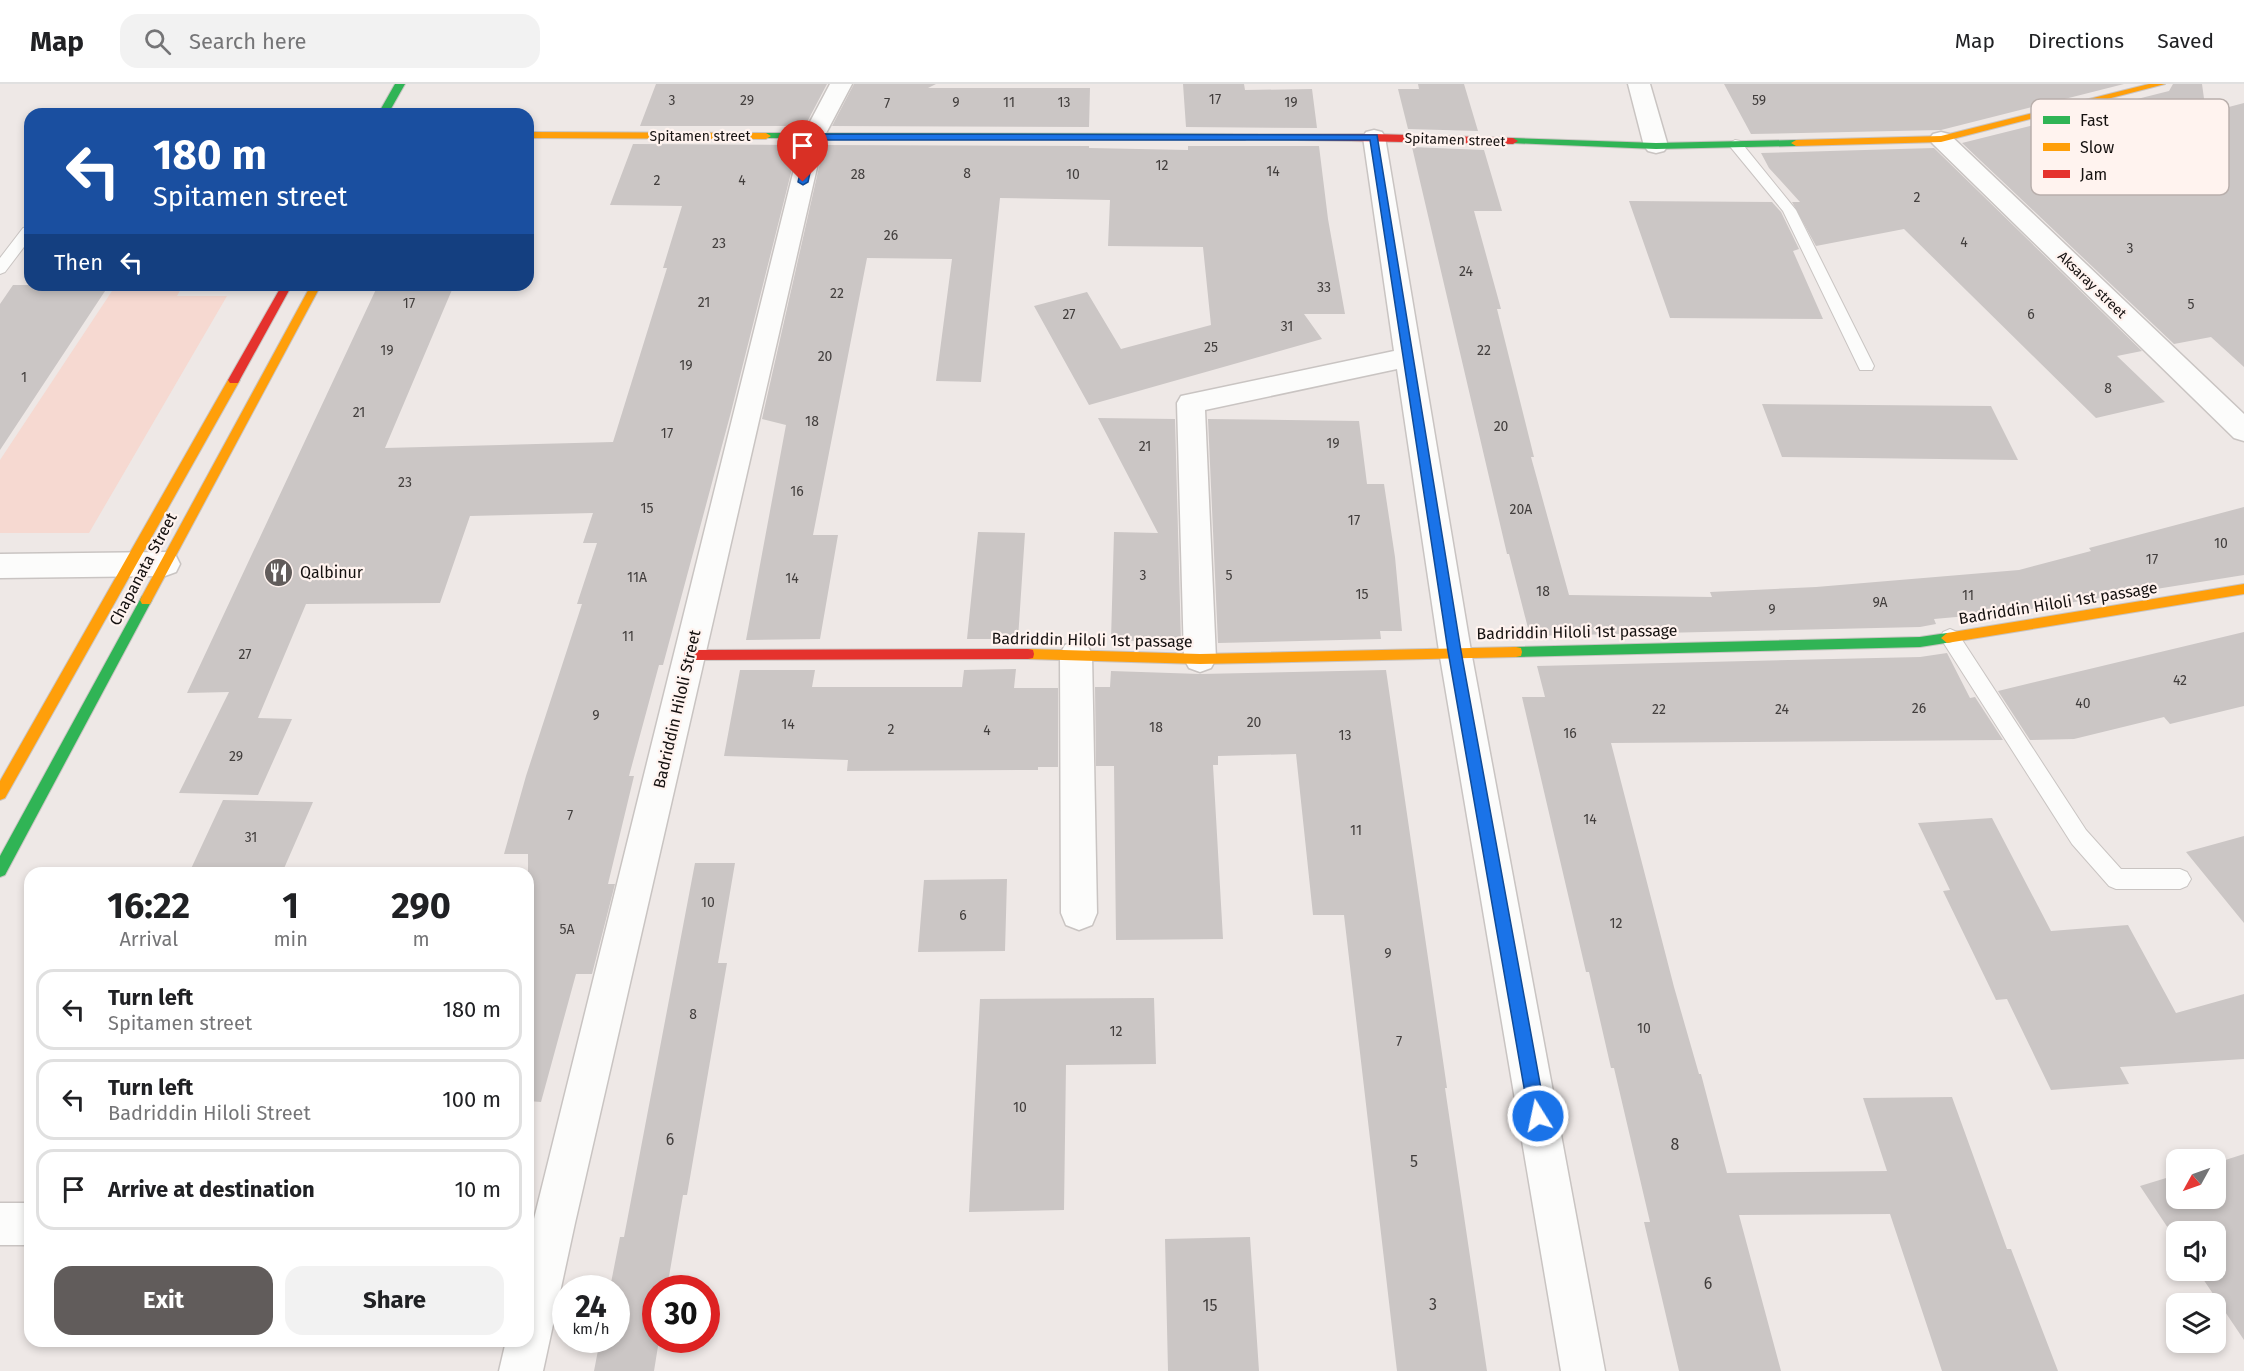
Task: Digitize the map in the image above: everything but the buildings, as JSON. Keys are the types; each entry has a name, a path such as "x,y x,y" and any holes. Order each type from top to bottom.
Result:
{"street":[{"path":"386,108 400,84"},
{"name":"Badriddin Hiloli Street","path":"534,1286 541,1223 690,655 813,137 841,84"},
{"path":"1639,84 1656,146"},
{"name":"Spitamen street","path":"2100,99 2160,84"},
{"name":"Spitamen street","path":"534,135 1374,137 1656,146 1941,139 2031,116"},
{"path":"1374,137 1455,651 1583,1371"},
{"name":"Aksaray street","path":"1941,139 2244,431"},
{"name":"Chapanata Street","path":"0,794 284,291"},
{"name":"Chapanata Street","path":"0,870 313,291"},
{"path":"1200,659 1191,403 1409,357"},
{"path":"0,566 165,564"},
{"name":"Badriddin Hiloli 1st passage","path":"690,655 1076,654 1200,659 1455,651 1920,642 2244,589"},
{"path":"1076,654 1079,913"},
{"path":"0,1224 24,1224"},
{"name":"Badriddin Hiloli Street","path":"521,1371 526,1347"}],"lane":[{"path":"1735,144 1789,210 1866,366"},
{"path":"0,269 24,236"},
{"path":"1950,637 2079,837 2116,879 2180,879"}],"shaded area":[{"path":"112,291 180,291 177,296 227,296 89,533 0,533 0,460"}],"traffic: fast":[{"path":"386,108 400,84"},
{"path":"766,136 1245,137"},
{"path":"1513,141 1656,146 1796,143"},
{"path":"0,870 146,600"},
{"path":"1516,652 1920,642 1947,638"}],"traffic: slow":[{"path":"2100,99 2160,84"},
{"path":"1796,143 1941,139 2031,116"},
{"path":"534,135 766,136"},
{"path":"146,600 313,291"},
{"path":"0,794 234,380"},
{"path":"1947,638 2244,589"},
{"path":"1028,654 1200,659 1516,652"}],"traffic: jam":[{"path":"1245,137 1374,137 1513,141"},
{"path":"234,380 284,291"},
{"path":"690,655 1028,654"}],"place":[{"name":"Qalbinur","path":"279,572"}],"route":[{"path":"803,182 813,137 1374,137 1455,651 1538,1116"}]}
